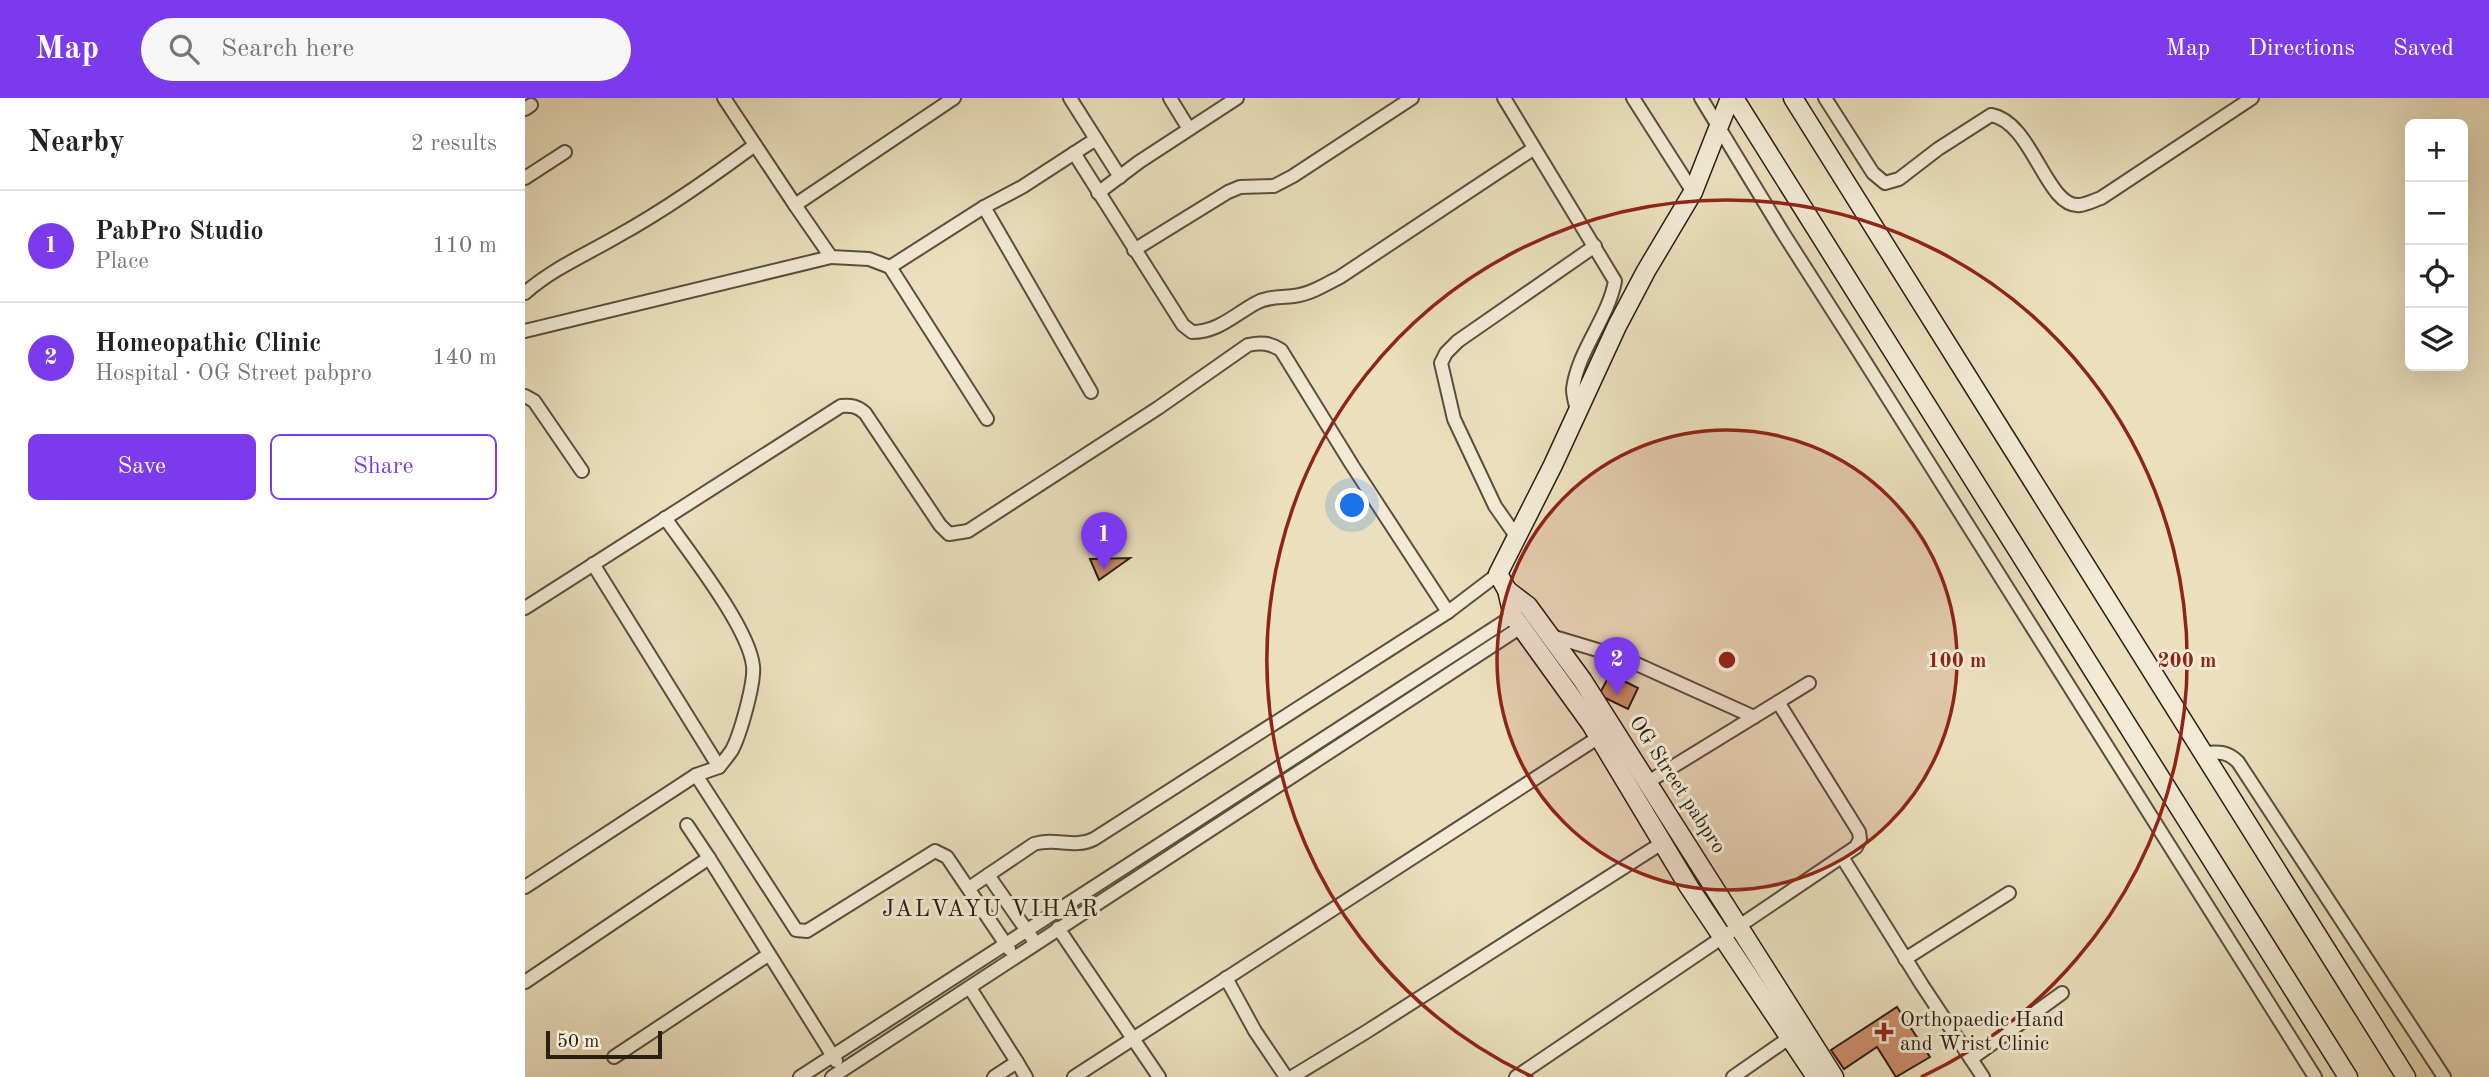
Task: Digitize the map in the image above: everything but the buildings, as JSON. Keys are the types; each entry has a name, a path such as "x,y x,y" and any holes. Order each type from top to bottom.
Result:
{"main road":[{"path":"1498,574 1646,271 1693,192 1732,98"},
{"path":"1732,98 2348,1077"},
{"path":"1793,98 2406,1077"},
{"name":"OG Street pabpro","path":"1498,574 1662,843 1815,1077"},
{"name":"OG Street pabpro","path":"1525,617 1551,636 1583,681 1834,1077"}],"street":[{"path":"724,98 831,257"},
{"path":"795,205 954,98"},
{"path":"1070,98 1119,177"},
{"path":"1170,98 1189,129"},
{"path":"1098,193 1237,98"},
{"path":"1134,250 1228,192 1240,187 1274,186 1293,176 1412,98"},
{"path":"1504,98 1615,281 1611,300 1576,377 1573,392 1577,410"},
{"path":"1633,98 1693,192"},
{"path":"1701,98 1783,233 2315,1077"},
{"path":"1825,98 1873,173 1885,183 1899,178 1991,115 2011,124 2025,140 2056,191 2067,203 2080,205 2101,198 2252,98"},
{"path":"890,267 983,206 1022,187 1095,139"},
{"path":"525,293 546,275 683,197 755,145"},
{"path":"1074,153 1183,325 1192,332 1204,332 1268,298 1310,292 1340,277 1533,149"},
{"path":"525,178 565,152"},
{"path":"983,206 1091,392"},
{"path":"1516,536 1495,506 1454,419 1441,363 1446,353 1458,341 1595,246"},
{"path":"525,331 831,257 869,259 890,267 987,419"},
{"path":"525,608 841,406 849,405 865,413 940,525 949,534 960,534 1158,408 1248,345 1259,342 1281,350 1448,612"},
{"path":"525,396 534,401 582,471"},
{"path":"525,887 696,775 719,767 732,749 753,685 753,666 746,642 718,595 665,518"},
{"path":"593,564 719,767"},
{"path":"969,888 1034,844 1046,840 1079,844 1094,839 1448,612 1498,574"},
{"path":"687,825 833,1056 837,1074 1525,617"},
{"path":"800,1077 1525,617"},
{"path":"1551,636 1621,657 1754,717"},
{"path":"1648,782 1809,683"},
{"path":"1516,1077 1856,848 1860,839 1859,832 1778,702"},
{"path":"1074,1077 1599,737"},
{"path":"2203,753 2222,751 2238,762 2445,1077"},
{"path":"696,775 796,930 807,931 935,851 947,857 1015,957"},
{"path":"1292,1077 1662,843"},
{"path":"1842,857 1983,1077"},
{"path":"525,982 709,858"},
{"path":"988,875 1035,943"},
{"path":"1905,959 2009,893"},
{"path":"1058,928 1159,1077"},
{"path":"614,1057 768,955"},
{"path":"1226,978 1255,1031 1286,1077"},
{"path":"970,988 1026,1077"},
{"path":"1971,1059 2062,993"},
{"path":"1733,1077 1789,1038"},
{"path":"994,1077 1017,1062"}],"place":[{"name":"PabPro Studio","path":"1104,570"},
{"name":"Homeopathic Clinic","path":"1617,695"},
{"name":"Orthopaedic Hand and Wrist Clinic","path":"1884,1032"}],"district":[{"name":"JALVAYU VIHAR","path":"991,909"}]}
